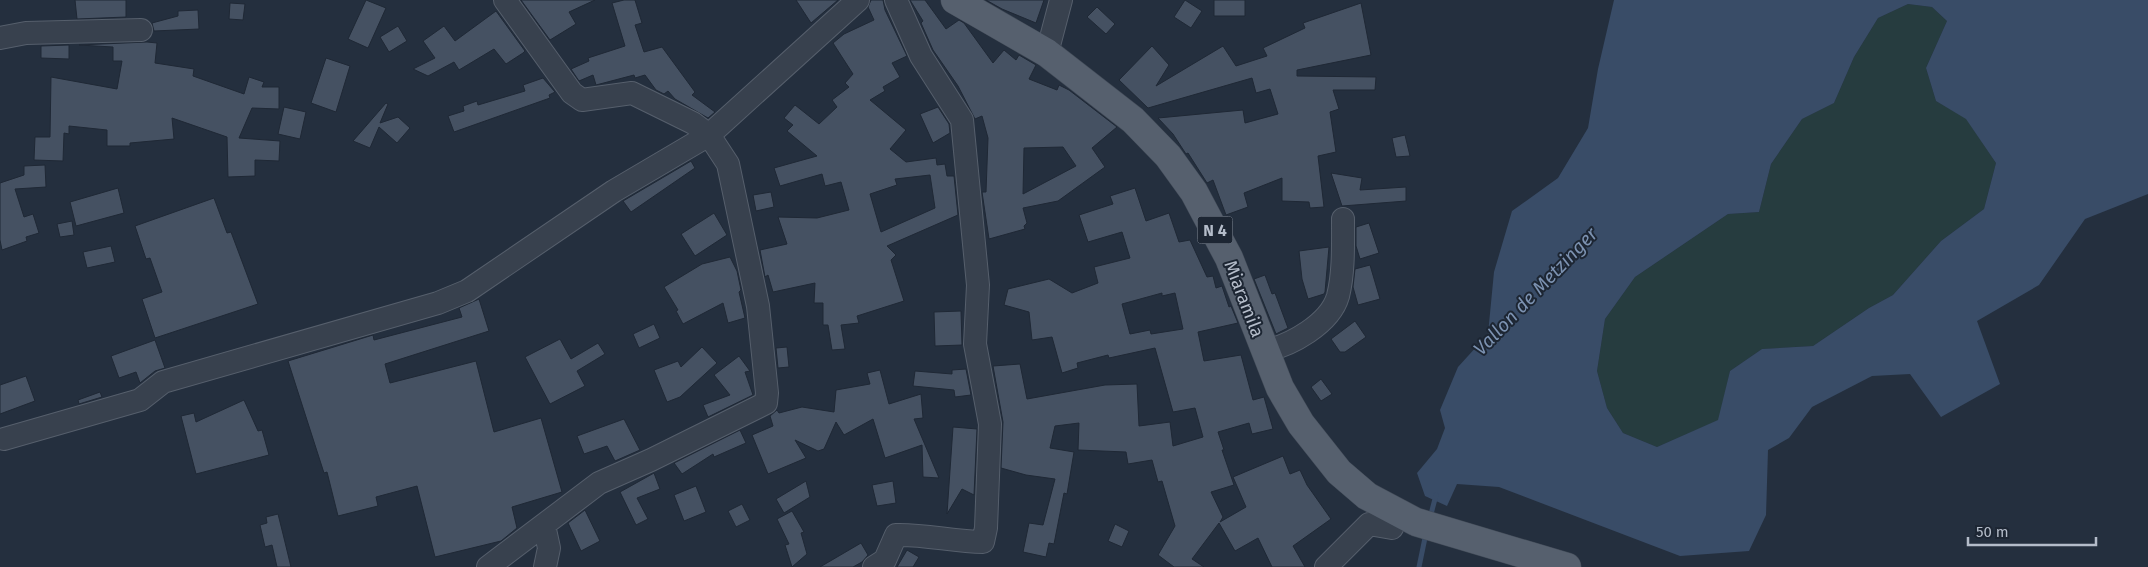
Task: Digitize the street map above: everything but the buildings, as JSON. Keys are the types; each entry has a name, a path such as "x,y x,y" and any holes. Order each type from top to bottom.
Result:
{"main road":[{"name":"Miaramila","path":"955,0 1048,53 1133,120 1168,156 1194,192 1229,258 1280,388 1301,424 1339,472 1366,496 1401,516"},
{"name":"N 4","path":"1401,516 1567,567"}],"street":[{"path":"488,567 599,483 652,460 766,403 758,306 728,164 708,135 693,124 632,92 582,100 572,93 505,0"},
{"path":"4,439 140,400 164,382 438,303 467,291 614,191 708,135 858,0"},
{"path":"874,567 885,560 896,535 912,534 962,542 983,542 986,528 990,424 975,344 978,285 962,120 921,56 896,0"},
{"path":"1048,53 1061,0"},
{"path":"0,38 26,33 141,30"},
{"path":"1264,351 1279,348 1300,338 1328,314 1338,297 1344,250 1343,219"},
{"path":"1326,567 1369,524 1392,528 1401,516"},
{"path":"544,525 549,548 545,567"}],"green space":[{"path":"1908,4 1932,7 1947,21 1926,68 1936,101 1966,118 1996,163 1984,209 1941,241 1893,295 1869,308 1813,346 1762,349 1730,371 1719,420 1657,447 1623,433 1607,408 1597,371 1605,319 1635,277 1728,214 1759,212 1771,164 1802,119 1834,103 1854,57 1878,18"}],"water":[{"path":"1614,0 2148,0 2148,194 2085,219 2039,285 1977,321 2000,384 1941,417 1910,374 1872,376 1812,407 1789,438 1768,450 1766,515 1749,551 1680,556 1499,487 1457,484 1447,506 1425,496 1417,473 1437,449 1445,428 1440,410 1458,367 1488,334 1494,272 1512,211 1558,178 1588,128 1598,69","holes":["1908,4 1932,7 1947,21 1926,68 1936,101 1966,119 1996,163 1984,209 1941,241 1893,295 1869,308 1813,346 1762,349 1730,371 1718,420 1657,447 1623,433 1607,408 1597,371 1605,319 1635,277 1728,214 1759,212 1771,164 1802,119 1834,103 1854,57 1878,18"]}],"waterway":[{"name":"Vallon de Metzinger","path":"1430,518 1436,495"},
{"name":"Vallon de Metzinger","path":"1419,567 1426,533"}]}
